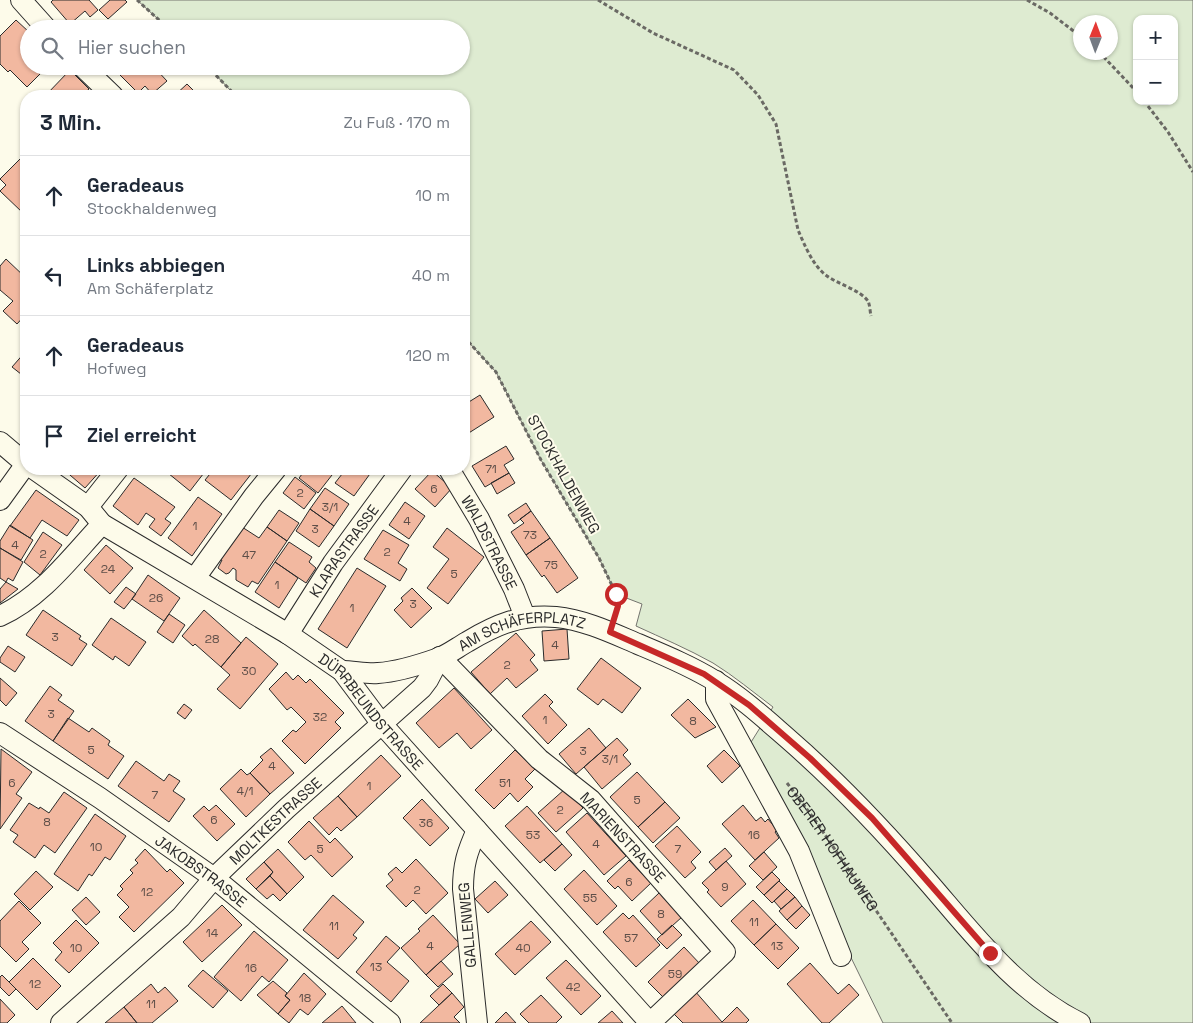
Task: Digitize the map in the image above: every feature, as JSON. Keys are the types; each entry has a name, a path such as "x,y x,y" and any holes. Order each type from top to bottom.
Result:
{"street":[{"path":"21,0 39,20"},
{"path":"91,75 106,90"},
{"path":"0,442 20,459"},
{"path":"0,500 20,472"},
{"name":"DÜRRBEUNDSTRASSE","path":"43,475 88,507 102,524 288,634 342,670 381,723 650,1023"},
{"path":"88,507 113,475"},
{"path":"195,578 271,475"},
{"name":"KLARASTRASSE","path":"288,634 333,563 398,475"},
{"name":"WALDSTRASSE","path":"452,475 479,519 526,617"},
{"path":"0,616 32,597 102,524"},
{"name":"AM SCHÄFERPLATZ","path":"342,670 375,673 390,672 440,657 490,628 526,617 558,617 575,621 610,632 672,659 716,681 760,714 851,797 990,953 1027,989 1042,1001 1080,1023"},
{"name":"AM SCHÄFERPLATZ","path":"381,723 422,688 440,657"},
{"name":"MARIENSTRASSE","path":"440,657 539,760 591,800 725,952 650,1023"},
{"path":"716,681 714,696 799,851 841,956"},
{"name":"MOLTKESTRASSE","path":"61,1023 180,917 214,878 286,809 381,723"},
{"name":"JAKOBSTRASSE","path":"0,733 100,798 214,878 390,1023"},
{"name":"GALLENWEG","path":"477,830 466,854 463,873 477,1023"}],"path":[{"path":"137,0 159,20"},
{"path":"598,0 653,33 734,70 758,95 776,124 796,222 806,246 818,267 828,276 868,301 871,316"},
{"path":"1027,0 1050,13 1073,31"},
{"path":"1107,60 1133,88"},
{"path":"216,75 230,90"},
{"path":"1147,105 1168,132 1193,172"},
{"name":"STOCKHALDENWEG","path":"470,344 496,372 541,460 599,558 618,606 610,632"},
{"name":"OBERER HOFHAUWEG","path":"784,778 815,820 952,1023"}],"green space":[{"path":"137,0 1193,0 1193,1023 883,1023 748,747 773,707 713,663 636,626 642,604 616,594 599,558 541,460 496,372 470,344 470,90 230,90 216,75 470,75 470,20 159,20"}],"building":[{"path":"53,0 89,0 98,10 90,17 85,11 75,20 67,20 51,2"},
{"path":"110,0 125,0 127,2 108,19 99,10"},
{"path":"16,20 20,24 20,75 39,75 27,87 10,70 8,72 0,64 0,36"},
{"path":"65,75 75,75 89,89 88,90 51,90"},
{"path":"120,75 161,75 167,81 157,90 148,90 145,86 141,90 135,90"},
{"path":"187,84 193,90 180,90"},
{"path":"20,159 20,210 0,191 6,185 0,179"},
{"path":"6,259 20,272 20,321 17,324 3,311 13,301 0,290 0,266"},
{"path":"20,358 20,373 12,367"},
{"path":"480,395 494,417 470,432 470,401"},
{"path":"506,446 514,459 504,465 509,473 485,487 472,466"},
{"path":"509,473 515,483 497,494 491,483"},
{"path":"70,475 97,475 85,488"},
{"path":"170,475 202,475 190,491"},
{"path":"209,475 250,475 231,500 205,480"},
{"path":"301,475 332,475 318,493 299,478"},
{"path":"341,475 369,475 354,496 335,483"},
{"path":"428,475 437,475 452,488 435,507 415,489"},
{"path":"295,477 316,493 304,509 283,493"},
{"path":"134,478 175,507 165,519 171,523 161,536 149,527 155,519 146,513 138,525 113,506"},
{"path":"325,488 349,504 334,526 310,509"},
{"path":"36,490 79,520 67,536 42,520 30,538 10,526"},
{"path":"198,497 222,514 192,556 168,538"},
{"path":"405,502 425,516 409,539 389,525"},
{"path":"526,503 531,511 514,524 508,515"},
{"path":"310,509 334,526 319,547 296,531"},
{"path":"279,510 299,523 287,541 267,527"},
{"path":"531,511 550,538 526,555 511,532 524,523 520,519"},
{"path":"10,525 33,540 21,560 0,548 0,541"},
{"path":"242,527 259,538 267,527 287,541 258,584 252,581 248,587 236,580 236,570 233,568 226,574 218,568 222,560 219,559"},
{"path":"447,528 484,557 448,604 427,588 449,559 433,547"},
{"path":"383,530 409,545 398,563 407,569 400,581 364,559"},
{"path":"43,532 62,545 40,575 24,562"},
{"path":"550,538 578,578 557,593 544,575 542,577 526,555"},
{"path":"289,542 312,557 309,562 316,568 306,583 275,562"},
{"path":"106,545 133,568 110,594 84,570"},
{"path":"0,548 23,562 13,581 8,578 6,582 0,578"},
{"path":"275,562 298,578 279,608 255,592"},
{"path":"357,568 386,586 347,648 318,629"},
{"path":"148,575 180,598 164,621 132,599"},
{"path":"6,582 18,589 0,603 0,589"},
{"path":"126,587 136,594 124,609 114,602"},
{"path":"412,588 432,608 411,628 394,610 403,601 401,598"},
{"path":"43,610 81,636 79,639 87,644 72,666 26,635"},
{"path":"204,610 241,643 221,667 195,644 193,646 182,636"},
{"path":"169,614 185,625 173,643 157,632"},
{"path":"111,618 146,642 129,666 115,656 113,660 92,645"},
{"path":"567,629 569,659 544,661 542,631"},
{"path":"516,633 535,655 530,660 538,670 516,688 507,678 490,694 471,672"},
{"path":"246,637 278,664 240,709 217,689 230,675 221,667"},
{"path":"8,646 25,657 15,672 0,662 0,658"},
{"path":"601,658 641,688 622,713 603,699 598,705 577,689"},
{"path":"286,672 293,680 298,675 306,683 310,679 344,713 335,722 341,728 305,764 282,741 293,730 296,732 306,722 291,707 287,710 269,689"},
{"path":"0,678 17,693 6,706 0,700"},
{"path":"50,686 62,695 58,700 74,711 53,741 25,721"},
{"path":"454,688 492,730 471,749 457,733 439,748 416,723"},
{"path":"545,694 553,702 549,706 567,725 548,744 522,716"},
{"path":"688,699 716,727 695,738 671,715"},
{"path":"184,704 192,710 185,719 177,713"},
{"path":"68,718 89,732 92,728 110,741 108,745 124,756 108,779 53,741"},
{"path":"589,728 606,748 576,774 559,754"},
{"path":"617,738 628,750 623,755 631,764 602,789 584,767"},
{"path":"271,748 294,773 270,794 250,773 263,760 260,757"},
{"path":"1,749 32,772 16,794 22,798 0,829"},
{"path":"515,750 535,769 525,779 533,787 518,802 510,793 494,809 475,790"},
{"path":"724,750 740,766 722,783 707,766"},
{"path":"381,755 401,776 357,817 338,796"},
{"path":"136,761 164,781 169,774 180,781 173,791 185,799 169,822 118,786"},
{"path":"241,769 247,775 250,773 270,794 246,817 220,789"},
{"path":"637,772 665,802 638,827 610,797"},
{"path":"565,789 583,808 556,832 538,813"},
{"path":"64,792 87,808 55,853 44,845 35,858 13,842 18,835 10,830 29,803 49,813"},
{"path":"338,796 357,817 341,831 337,827 329,835 313,818"},
{"path":"422,799 449,828 430,846 403,818"},
{"path":"665,802 680,818 653,843 638,827"},
{"path":"216,805 235,824 217,841 193,816 204,806 209,811"},
{"path":"743,805 756,821 761,817 765,822 768,819 777,830 775,832 779,838 755,860 722,824"},
{"path":"527,806 562,844 540,863 505,826"},
{"path":"587,813 626,856 604,875 566,832"},
{"path":"95,814 126,836 110,860 105,857 92,876 89,874 78,891 54,874"},
{"path":"309,821 330,843 335,838 353,857 332,877 311,855 305,860 288,842"},
{"path":"677,826 701,852 691,862 696,868 685,878 655,846"},
{"path":"562,844 572,855 555,871 544,860"},
{"path":"725,848 732,856 716,870 709,862"},
{"path":"145,849 167,872 170,869 184,883 134,932 119,917 129,907 117,895 123,889 120,886 133,873 130,870 138,863 135,860"},
{"path":"278,849 304,877 287,894 270,876 273,872 264,862"},
{"path":"764,852 777,867 763,880 749,866"},
{"path":"416,859 448,893 426,914 413,900 406,907 386,886 393,880 388,874 396,867 402,873"},
{"path":"629,860 651,883 632,901 618,886 615,889 607,881"},
{"path":"726,861 746,884 721,907 707,892 709,890 702,883"},
{"path":"264,862 273,872 256,889 246,879"},
{"path":"584,870 617,906 597,925 564,889"},
{"path":"36,871 53,887 30,910 14,894"},
{"path":"772,872 780,880 764,895 756,887"},
{"path":"270,876 287,894 280,901 273,894 267,899 256,889"},
{"path":"495,881 508,895 488,913 475,899"},
{"path":"779,881 787,889 772,903 764,895"},
{"path":"787,889 795,897 781,909 774,901"},
{"path":"659,893 682,917 662,935 640,911"},
{"path":"333,895 364,922 353,935 357,938 338,959 303,930"},
{"path":"86,897 100,912 86,925 72,910"},
{"path":"795,897 802,906 787,920 779,911"},
{"path":"753,900 776,924 754,945 731,921"},
{"path":"19,901 41,923 22,942 29,949 16,962 0,946 0,921"},
{"path":"222,905 242,925 202,962 183,942"},
{"path":"802,906 810,915 796,929 787,920"},
{"path":"623,913 629,919 633,915 660,945 636,967 603,932"},
{"path":"433,915 460,944 426,975 401,948 420,931 418,929"},
{"path":"76,920 99,943 69,973 55,960 62,952 53,943"},
{"path":"531,921 551,942 515,975 495,954"},
{"path":"776,924 799,948 778,969 754,945"},
{"path":"672,925 682,935 667,949 657,939"},
{"path":"254,931 288,960 269,982 262,976 241,1001 214,977"},
{"path":"386,936 400,948 387,962 409,981 391,1002 356,972"},
{"path":"684,947 702,966 666,1000 648,982"},
{"path":"33,958 61,986 37,1010 9,982"},
{"path":"566,960 601,996 581,1015 546,978"},
{"path":"441,961 453,974 438,987 426,975"},
{"path":"810,963 838,994 849,984 859,995 829,1023 822,1023 787,984"},
{"path":"203,970 228,991 213,1008 188,986"},
{"path":"304,973 326,994 308,1015 300,1009 289,1023 278,1014 290,1000 285,996"},
{"path":"2,975 16,989 9,996 0,987 0,977"},
{"path":"273,981 287,993 285,996 290,1000 278,1014 257,995"},
{"path":"151,984 158,993 165,987 178,1001 152,1023 137,1023 124,1007"},
{"path":"443,984 452,993 439,1005 430,996"},
{"path":"694,990 722,1022 737,1007 749,1020 746,1023 683,1023 671,1011"},
{"path":"452,993 464,1007 454,1017 460,1023 420,1023"},
{"path":"541,995 562,1017 556,1023 529,1023 520,1014"},
{"path":"0,999 15,1015 7,1023 0,1023"},
{"path":"342,1006 356,1023 322,1023"},
{"path":"124,1007 137,1023 105,1023"},
{"path":"612,1011 623,1023 598,1023"},
{"path":"506,1012 516,1023 495,1023"}],"route":[{"path":"616,594 618,606 610,632 704,674 733,692 749,705 810,758 872,818 990,953"}]}
